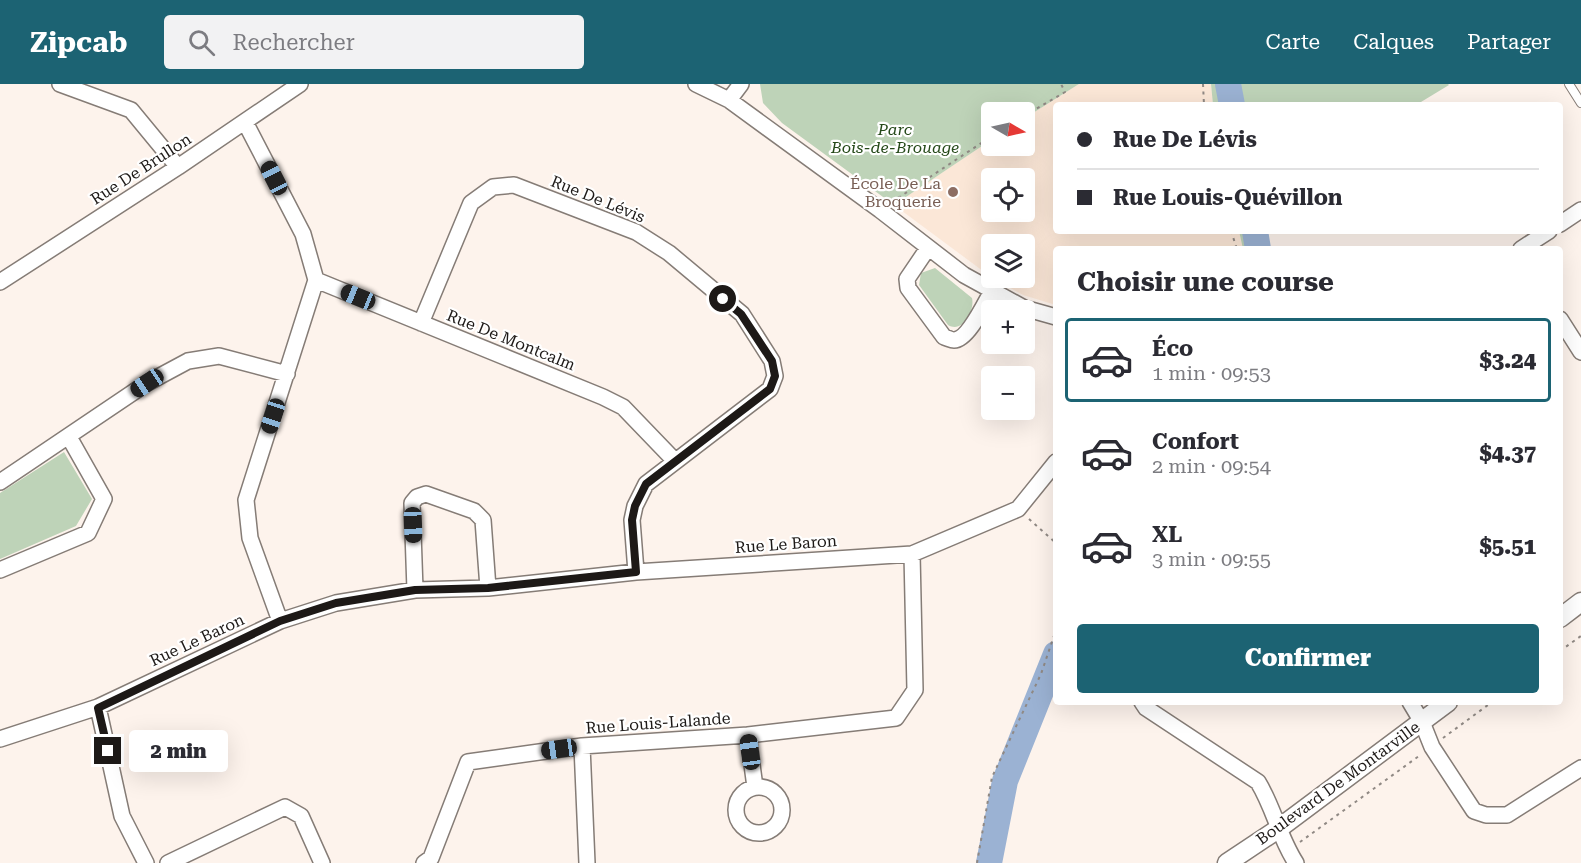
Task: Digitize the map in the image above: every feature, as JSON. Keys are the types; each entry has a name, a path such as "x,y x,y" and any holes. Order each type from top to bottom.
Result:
{"street":[{"path":"60,84 131,110 178,167"},
{"name":"Rue De Brullon","path":"0,282 178,167 300,84"},
{"path":"696,84 729,99 964,275 1024,308 1053,316"},
{"path":"729,99 741,84"},
{"path":"245,122 303,234 316,280 246,500 250,538 280,621"},
{"name":"Rue De Lévis","path":"421,323 471,203 492,187 514,185 636,232 669,253 741,314 772,361 775,376 770,389 646,484 635,506 632,520 636,572"},
{"path":"1563,222 1581,210"},
{"path":"1526,246 1544,234"},
{"path":"928,248 907,279 908,288 945,337 954,340 962,337 992,291"},
{"name":"Rue De Montcalm","path":"316,280 623,407 675,461"},
{"path":"1563,324 1581,352"},
{"path":"0,482 147,383 188,361 219,356 286,374"},
{"path":"0,570 88,533 104,499 69,437"},
{"name":"Rue Le Baron","path":"0,739 98,708 280,621 336,603 415,590 488,588 636,572 912,554 1018,509 1053,466"},
{"path":"415,590 412,503 417,497 426,494 474,511 483,520 488,588"},
{"name":"Rue Louis-Lalande","path":"424,863 431,858 468,762 582,746 748,735 896,718 915,690 912,554"},
{"path":"1563,616 1581,602"},
{"path":"1144,705 1258,782 1270,800 1278,829 1292,857"},
{"path":"1412,705 1422,722 1432,747 1474,811 1486,816 1507,815 1581,768"},
{"name":"Boulevard De Montarville","path":"1227,863 1278,829 1444,705"},
{"path":"98,708 122,816 146,863"},
{"name":"Rue Louis-Lalande","path":"748,735 755,787"},
{"path":"582,746 587,863"},
{"path":"168,863 285,807 301,816 322,863"}],"lane":[{"path":"1569,84 1581,103"}],"path":[{"path":"1035,110 1065,92 1061,84"},
{"path":"1203,84 1204,102"},
{"path":"880,210 981,143"},
{"path":"1018,509 1053,540"},
{"path":"1563,649 1581,636"},
{"path":"977,863 992,777 1041,674 1053,639"},
{"name":"Boulevard De Montarville","path":"1292,857 1488,705"}],"shaded area":[{"name":"École De La Broquerie","path":"1079,84 1211,84 1213,102 1053,102 1053,234 1240,234 1242,246 1053,246 1053,304 1023,295 1011,288 1035,288 1035,234 981,234 981,270 894,205 981,147 981,156 1035,156 1035,112"}],"green space":[{"name":"Parc Bois-de-Brouage","path":"760,84 1079,84 1035,112 1035,102 981,102 981,147 894,205 782,123 763,103"},
{"path":"1211,84 1449,85 1421,102 1213,102"},
{"path":"1240,234 1266,234 1268,246 1242,246"},
{"path":"935,268 972,298 972,309 963,324 953,327 948,325 919,285 921,273"},
{"path":"64,452 92,499 76,526 0,559 0,493"}],"waterway":[{"path":"1228,84 1231,102"},
{"path":"1256,234 1258,246"},
{"path":"989,863 1005,781 1053,661"}],"place":[{"name":"École De La Broquerie","path":"953,192"}],"route":[{"path":"108,751 98,708 280,621 336,603 415,590 488,588 636,572 632,520 635,506 646,484 770,389 775,376 772,361 741,314 723,299"}]}
